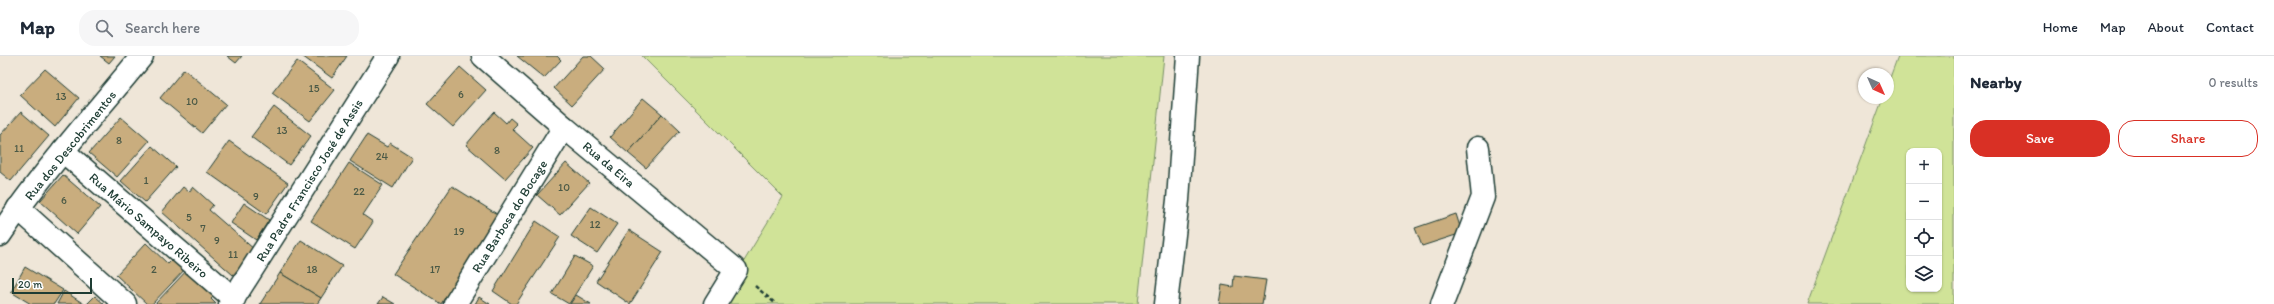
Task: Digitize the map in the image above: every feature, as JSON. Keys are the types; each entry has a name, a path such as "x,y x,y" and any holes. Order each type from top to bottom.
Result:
{"street":[{"name":"Rua dos Descobrimentos","path":"0,235 18,208 142,56"},
{"name":"Rua Padre Francisco José de Assis","path":"232,301 388,56"},
{"name":"Rua da Eira","path":"483,56 564,127 736,270 715,304"},
{"path":"1166,304 1178,200 1188,56"},
{"name":"Rua Barbosa do Bocage","path":"455,304 564,127"},
{"path":"1442,304 1483,198 1478,148"},
{"name":"Rua Mário Sampayo Ribeiro","path":"64,151 232,301"},
{"path":"18,208 124,304"}],"green space":[{"path":"642,56 1164,56 1138,304 718,304 783,197"},
{"path":"1898,56 1954,56 1954,304 1807,304 1881,104 1894,104 1894,68"}],"building":[{"path":"100,56 115,56 109,63"},
{"path":"227,56 242,56 236,63"},
{"path":"302,56 347,56 332,78"},
{"path":"517,56 557,56 561,60 544,78"},
{"path":"583,56 591,56 605,69 572,105 554,88"},
{"path":"297,61 335,90 310,121 272,93"},
{"path":"460,67 486,90 453,127 427,104"},
{"path":"45,69 79,98 55,127 20,95"},
{"path":"184,69 226,104 202,133 160,98"},
{"path":"643,98 662,114 628,153 610,137"},
{"path":"274,107 311,136 289,165 251,137"},
{"path":"21,112 49,136 11,181 0,172 0,135"},
{"path":"494,112 506,123 510,118 517,124 512,129 533,148 505,179 466,145"},
{"path":"662,114 680,131 646,168 628,153"},
{"path":"121,117 149,141 117,177 89,153"},
{"path":"367,135 387,147 390,143 412,157 393,188 350,161"},
{"path":"229,141 288,183 266,214 207,172"},
{"path":"152,146 176,167 145,202 121,181"},
{"path":"349,163 383,185 363,215 373,222 355,249 311,221"},
{"path":"566,163 589,183 560,215 537,195"},
{"path":"63,175 100,207 77,234 40,201"},
{"path":"452,186 500,216 441,304 393,274"},
{"path":"183,187 189,192 193,187 213,205 209,210 255,250 233,275 162,212"},
{"path":"244,203 269,220 256,240 231,223"},
{"path":"591,207 617,224 597,253 571,236"},
{"path":"1456,214 1462,233 1422,246 1415,228"},
{"path":"536,221 560,237 516,304 512,304 493,291"},
{"path":"629,230 663,252 630,304 596,281"},
{"path":"301,240 342,266 321,298 280,273"},
{"path":"146,243 168,264 176,256 188,266 152,304 147,304 116,275"},
{"path":"575,256 593,266 569,304 552,294"},
{"path":"25,267 63,290 54,304 31,304 11,292"},
{"path":"189,268 216,294 211,299 216,304 155,304"},
{"path":"280,273 321,298 317,304 260,304"},
{"path":"1234,276 1266,280 1262,304 1219,304 1222,285 1233,287"},
{"path":"64,291 84,304 57,304"},
{"path":"576,295 591,304 570,304"},
{"path":"95,296 104,304 87,304"},
{"path":"383,297 395,304 378,304"},
{"path":"479,297 490,304 475,304"}]}
